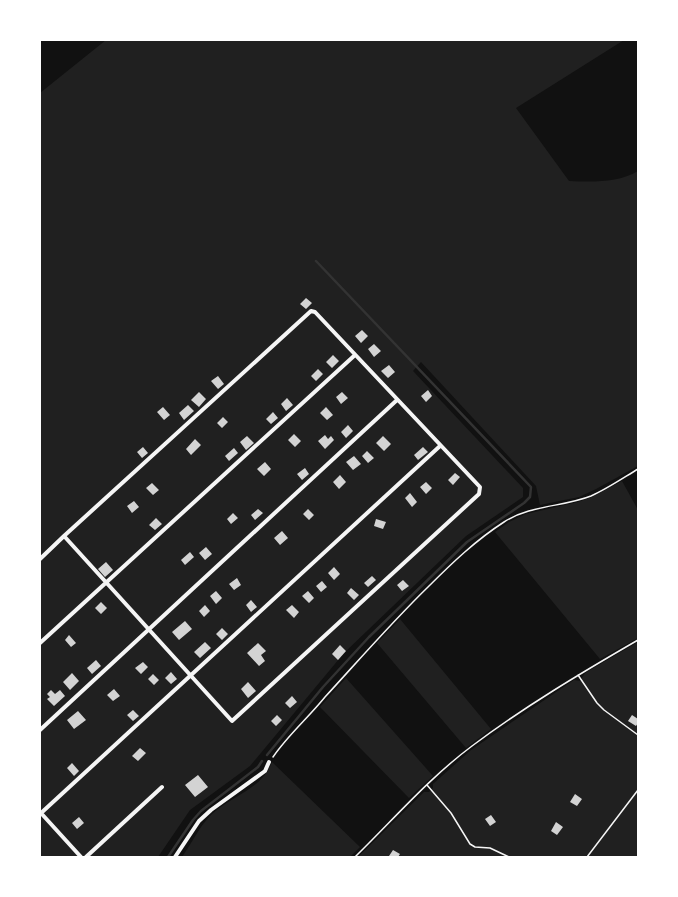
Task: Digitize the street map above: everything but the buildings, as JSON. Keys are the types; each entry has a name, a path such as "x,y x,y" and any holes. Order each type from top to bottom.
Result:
{"street":[{"path":"40,559 64,536 310,311 316,312 480,487 479,494 232,721 192,675 64,536"},
{"path":"40,643 355,355"},
{"path":"40,730 397,400"},
{"path":"81,857 40,813 440,446"},
{"path":"175,857 199,821 211,810 265,771 269,762"},
{"path":"86,857 162,787"}],"path":[{"path":"269,762 283,742 312,713 412,602 474,544 505,521 522,513 591,496 638,469"},
{"path":"355,857 427,785 471,746 578,675 638,640"},
{"path":"578,675 597,703 604,710 638,735"},
{"path":"427,785 451,813 470,844 475,847 490,848 509,857"},
{"path":"588,857 638,790"}],"shaded area":[{"path":"106,40 624,40 516,108 569,181 613,180 638,171 638,466 579,497 540,505 536,486 421,362 413,371 523,488 523,497 466,536 344,653 250,766 190,810 158,857 40,857 40,93"},
{"path":"622,481 638,510 638,638 600,659 495,532 509,522 526,514 578,502 592,497"},
{"path":"400,619 491,729 466,748 377,643"},
{"path":"638,642 638,857 358,857 424,792 429,792 433,788 433,784 471,750 574,680 580,681 585,673"},
{"path":"346,678 433,776 409,798 320,707"},
{"path":"272,762 360,847 350,857 182,857 208,818 220,808 254,786 267,771"}],"waterway":[{"path":"267,755 323,687 369,637 467,542 524,503 530,497 531,487 316,261"},
{"path":"168,857 193,820 201,811 258,767 262,761"}]}
